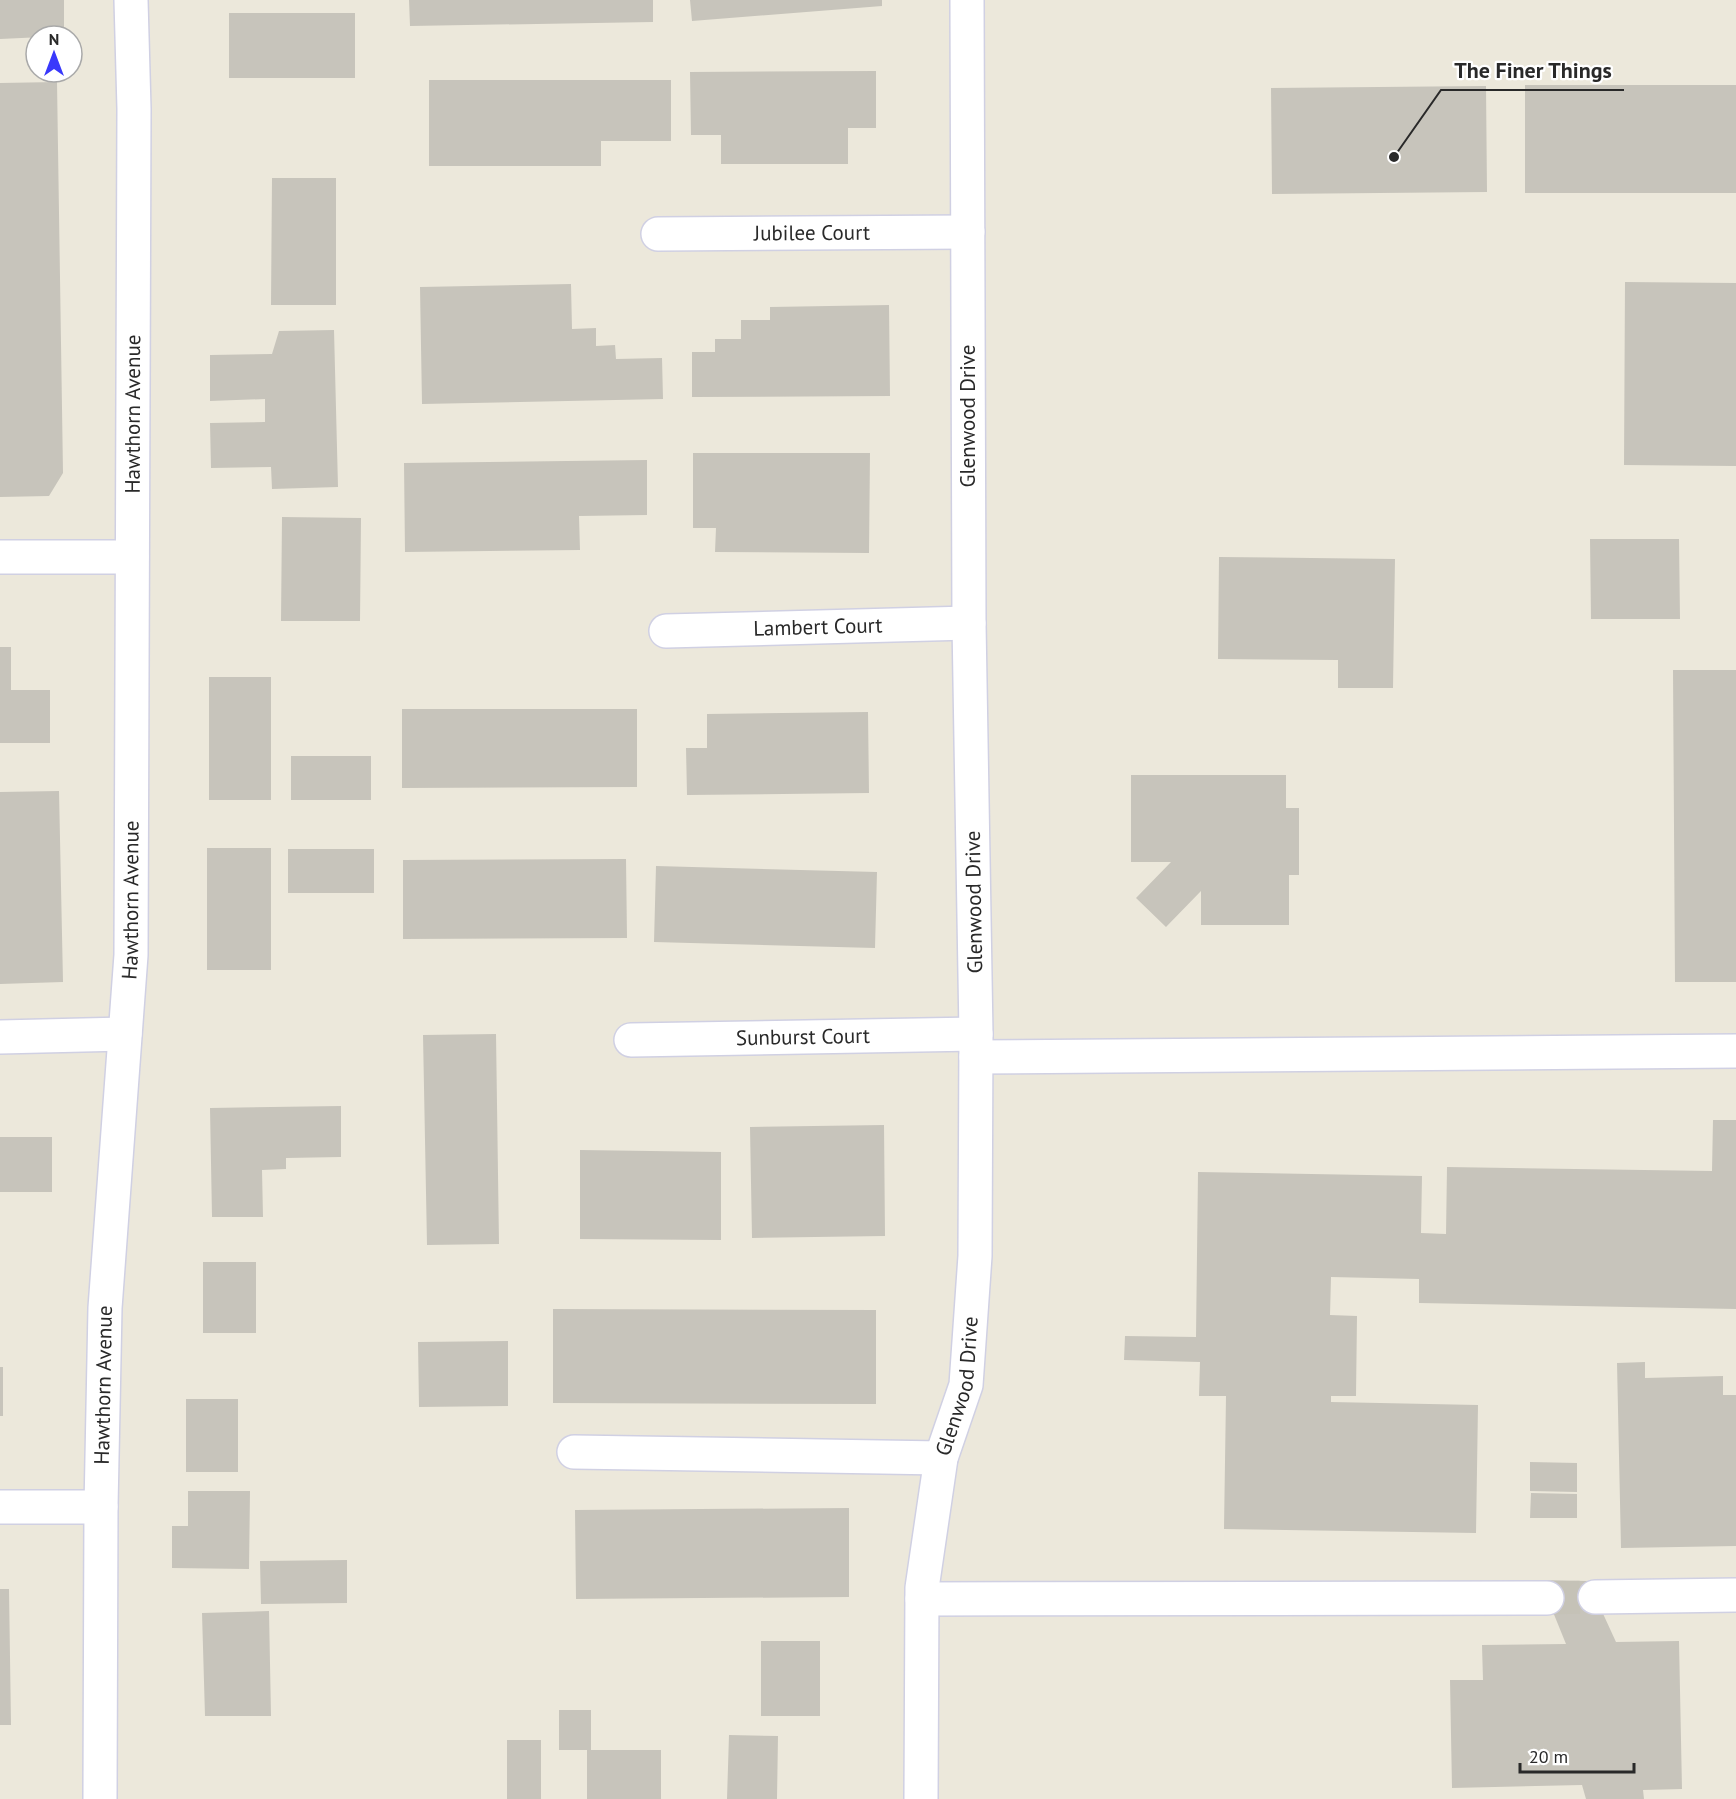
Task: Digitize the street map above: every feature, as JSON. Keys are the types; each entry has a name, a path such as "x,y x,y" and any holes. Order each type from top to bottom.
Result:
{"street":[{"name":"Hawthorn Avenue","path":"100,1799 101,1507 105,1308 131,955 134,109 131,0"},
{"name":"Glenwood Drive","path":"921,1799 922,1588 941,1458 966,1385 975,1256 976,1045 969,623 967,0"},
{"name":"Jubilee Court","path":"658,234 968,232"},
{"path":"0,557 132,558"},
{"name":"Lambert Court","path":"666,631 969,623"},
{"path":"0,1037 125,1034"},
{"name":"Sunburst Court","path":"631,1040 1736,1051"},
{"path":"574,1452 941,1458"},
{"path":"0,1507 101,1507"},
{"path":"1595,1597 1736,1595"},
{"path":"922,1599 1547,1598"}],"building":[{"path":"0,0 64,0 64,24 24,24 24,38 0,39"},
{"path":"409,0 653,0 653,22 410,26"},
{"path":"690,0 882,0 882,6 692,21"},
{"path":"229,13 355,13 355,78 229,78"},
{"path":"876,71 876,128 848,128 848,164 721,164 721,135 691,135 690,72"},
{"path":"429,80 671,80 671,141 601,141 601,166 429,166"},
{"path":"0,83 57,84 63,473 49,496 0,497"},
{"path":"1525,85 1736,85 1736,193 1525,193"},
{"path":"1486,86 1487,192 1272,194 1271,88"},
{"path":"272,178 336,178 336,305 271,305"},
{"path":"1625,282 1736,283 1736,466 1624,465"},
{"path":"571,284 572,329 596,328 596,346 615,345 616,359 662,358 663,399 422,404 420,287"},
{"path":"889,305 890,396 692,397 692,352 715,352 715,339 741,339 741,320 770,320 770,307"},
{"path":"334,330 338,487 272,489 271,467 211,468 210,423 265,422 265,399 210,401 210,355 272,354 279,331"},
{"path":"693,453 870,453 869,553 715,552 716,528 693,528"},
{"path":"647,460 647,515 579,516 580,550 405,552 404,463"},
{"path":"282,517 361,518 360,621 281,621"},
{"path":"1590,539 1679,539 1680,619 1591,619"},
{"path":"1219,557 1395,559 1393,688 1338,688 1338,660 1218,659"},
{"path":"0,647 11,647 11,690 50,690 50,743 0,743"},
{"path":"1673,670 1736,670 1736,982 1675,982"},
{"path":"209,677 271,677 271,800 209,800"},
{"path":"402,709 637,709 637,787 402,788"},
{"path":"868,712 869,793 687,795 686,748 707,748 707,714"},
{"path":"291,756 371,756 371,800 291,800"},
{"path":"1131,775 1286,775 1286,808 1299,808 1299,875 1289,875 1289,925 1201,925 1201,891 1166,927 1136,898 1171,862 1131,862"},
{"path":"59,791 63,982 0,984 0,792"},
{"path":"207,848 271,848 271,970 207,970"},
{"path":"288,849 374,849 374,893 288,893"},
{"path":"626,859 627,938 403,939 403,860"},
{"path":"656,866 877,872 875,948 654,942"},
{"path":"496,1034 499,1244 427,1245 423,1035"},
{"path":"341,1106 341,1157 286,1158 286,1169 262,1170 263,1217 212,1217 210,1108"},
{"path":"1713,1120 1736,1120 1736,1309 1419,1303 1419,1279 1331,1277 1330,1315 1357,1316 1356,1396 1331,1396 1331,1402 1478,1405 1476,1533 1224,1529 1226,1396 1199,1396 1200,1362 1124,1360 1125,1336 1196,1337 1198,1172 1422,1176 1421,1233 1446,1234 1447,1167 1712,1171"},
{"path":"884,1125 885,1236 752,1238 750,1127"},
{"path":"0,1137 52,1137 52,1192 0,1192"},
{"path":"580,1150 721,1152 721,1240 580,1239"},
{"path":"203,1262 256,1262 256,1333 203,1333"},
{"path":"553,1309 876,1310 876,1404 553,1403"},
{"path":"508,1341 508,1406 419,1407 418,1342"},
{"path":"1645,1362 1645,1378 1723,1376 1723,1395 1736,1395 1736,1546 1621,1548 1617,1363"},
{"path":"0,1367 3,1367 3,1416 0,1416"},
{"path":"186,1399 238,1399 238,1472 186,1472"},
{"path":"1530,1462 1577,1463 1577,1492 1530,1491"},
{"path":"188,1491 250,1491 249,1569 172,1568 172,1526 188,1526"},
{"path":"1531,1493 1577,1494 1577,1518 1530,1518"},
{"path":"849,1508 849,1597 576,1599 575,1510"},
{"path":"347,1560 347,1603 261,1604 260,1561"},
{"path":"1540,1580 1588,1581 1616,1642 1679,1641 1682,1789 1643,1790 1644,1799 1586,1799 1582,1785 1452,1788 1450,1680 1483,1680 1482,1645 1566,1644"},
{"path":"0,1589 9,1589 11,1725 0,1725"},
{"path":"269,1611 271,1716 205,1716 202,1613"},
{"path":"761,1641 820,1641 820,1716 761,1716"},
{"path":"559,1710 591,1710 591,1750 661,1750 661,1799 587,1799 587,1750 559,1750"},
{"path":"729,1735 778,1736 777,1799 727,1799"},
{"path":"507,1740 541,1740 541,1799 507,1799"}],"tunnel":[{"path":"1547,1598 1595,1597"}],"place":[{"name":"The Finer Things","path":"1394,157"}]}
